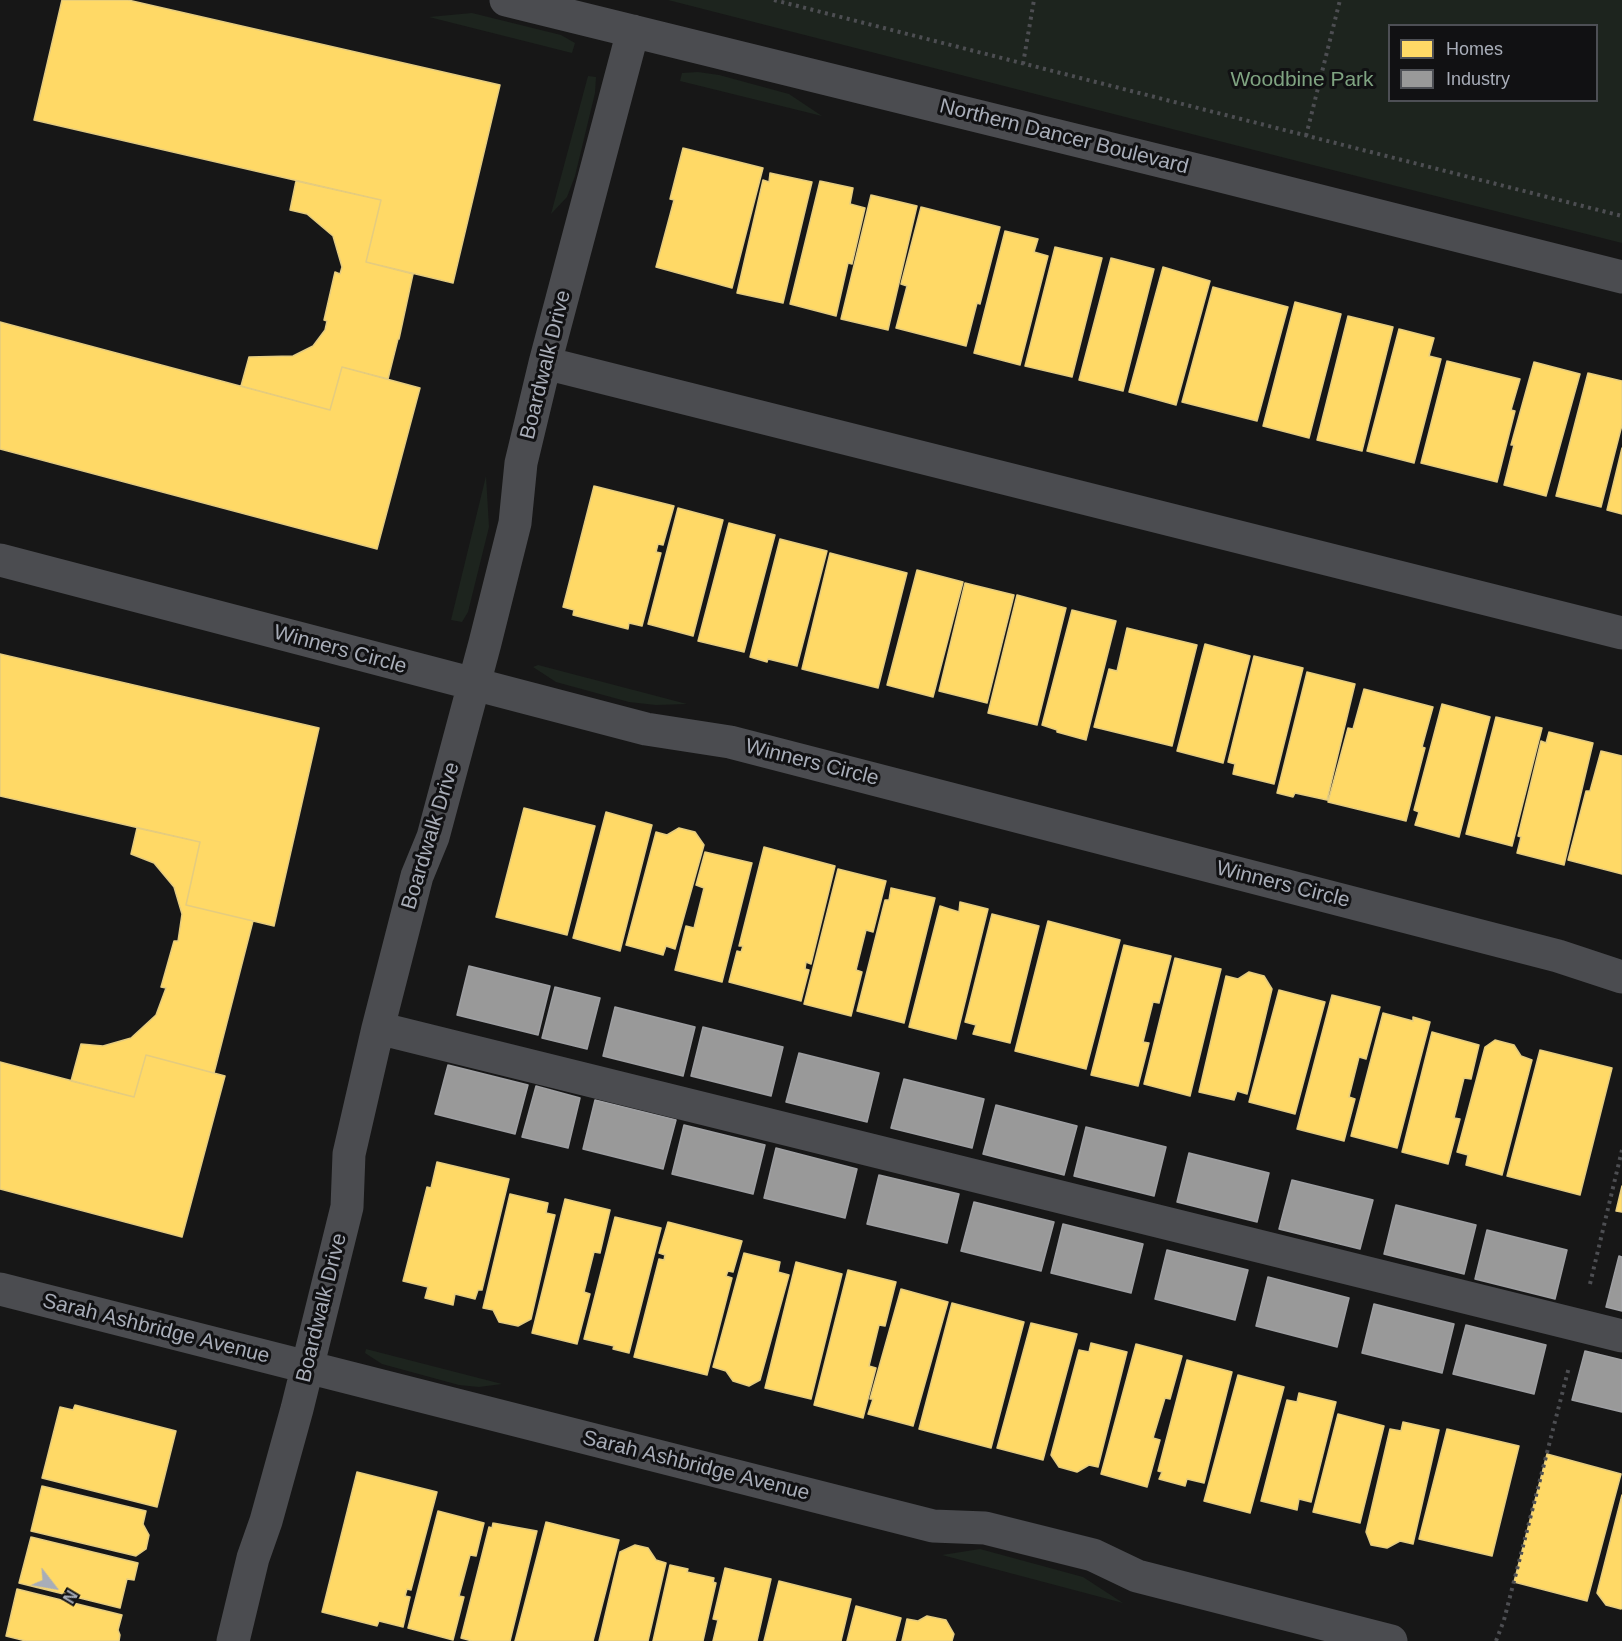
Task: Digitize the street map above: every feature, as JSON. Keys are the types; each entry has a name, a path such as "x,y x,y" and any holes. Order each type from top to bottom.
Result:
{"street":[{"name":"Northern Dancer Boulevard","path":"506,0 1622,277"},
{"name":"Boardwalk Drive","path":"233,1641 253,1558 266,1521 307,1368 346,1207 349,1154 378,1028 417,876 433,837 474,685 515,523 521,463 545,363 633,31"},
{"path":"545,363 1622,633"},
{"name":"Winners Circle","path":"0,560 646,729 730,742 1558,956 1622,977"},
{"path":"378,1028 1622,1336"},
{"name":"Sarah Ashbridge Avenue","path":"0,1289 933,1526 985,1528 1093,1556 1137,1576 1391,1641"}],"path":[{"path":"774,0 1622,216"},
{"path":"1023,64 1034,0"},
{"path":"1306,136 1340,0"},
{"path":"1496,1641 1507,1609 1622,1150"}],"green space":[{"name":"Woodbine Park","path":"668,0 1622,0 1622,243 1305,163"},
{"path":"472,13 561,35 575,43 572,53 429,17"},
{"path":"698,72 719,75 789,94 822,116 680,81 682,73"},
{"path":"588,76 596,77 595,93 575,176 567,197 551,214"},
{"path":"486,476 489,527 468,612 462,622 451,620"},
{"path":"538,665 687,704 656,705 629,702 556,682 533,667"},
{"path":"366,1349 502,1384 479,1387 459,1385 382,1364 365,1353"},
{"path":"980,1549 1083,1577 1123,1603 942,1555"}],"building: Homes":[{"path":"62,0 128,0 500,85 453,283 366,262 381,200 34,120"},
{"path":"683,148 763,168 732,288 656,267 674,200 670,199"},
{"path":"770,173 812,182 783,303 737,293 763,180 769,182"},
{"path":"296,181 381,200 366,262 413,274 388,379 342,367 330,410 241,386 249,357 293,356 313,346 325,330 327,321 324,320 335,272 340,274 342,267 333,236 307,214 290,210"},
{"path":"820,181 853,188 850,204 865,208 852,264 848,263 836,316 790,304"},
{"path":"871,195 917,206 888,330 841,319"},
{"path":"921,207 1000,227 980,304 977,303 966,346 896,328 907,286 901,284"},
{"path":"1005,231 1038,239 1034,252 1048,256 1020,365 974,353"},
{"path":"1055,247 1102,258 1072,377 1025,366"},
{"path":"1111,258 1154,269 1123,391 1079,380"},
{"path":"1163,267 1210,281 1176,405 1129,392"},
{"path":"1213,287 1288,307 1257,421 1182,402"},
{"path":"1295,302 1341,314 1309,438 1263,426"},
{"path":"1348,316 1393,327 1362,451 1317,440"},
{"path":"0,322 330,410 342,367 420,388 377,549 0,449"},
{"path":"1399,329 1434,338 1429,356 1441,359 1414,463 1367,451"},
{"path":"1447,361 1520,379 1511,410 1515,411 1497,482 1421,463"},
{"path":"1534,362 1580,374 1546,496 1504,485 1514,445 1511,445"},
{"path":"1588,373 1622,381 1622,425 1601,507 1556,496"},
{"path":"1622,448 1622,514 1607,510"},
{"path":"594,486 674,506 663,545 658,544 656,552 661,553 642,626 629,623 628,629 573,615 574,610 563,607"},
{"path":"678,508 723,520 693,636 648,624"},
{"path":"729,523 775,535 744,652 698,641"},
{"path":"780,539 827,551 797,666 750,657"},
{"path":"830,553 907,573 878,688 802,669"},
{"path":"917,570 963,582 933,697 887,685"},
{"path":"965,583 1014,595 987,703 939,691"},
{"path":"1017,595 1066,608 1037,725 988,713"},
{"path":"1072,610 1116,621 1086,740 1042,725"},
{"path":"1127,628 1197,645 1172,746 1094,727 1109,669 1117,671"},
{"path":"1205,644 1250,656 1223,763 1177,751"},
{"path":"0,654 319,728 274,926 186,905 200,842 0,796"},
{"path":"1254,656 1303,668 1274,784 1233,774 1235,764 1228,762"},
{"path":"1307,672 1355,684 1327,800 1295,793 1293,797 1277,793"},
{"path":"1364,689 1433,707 1406,821 1328,802 1348,728 1353,729"},
{"path":"1442,704 1490,717 1459,837 1415,825 1419,812 1414,810"},
{"path":"1496,717 1542,728 1512,846 1466,834"},
{"path":"1549,732 1593,743 1564,865 1517,853 1521,837 1518,836 1541,741 1546,743"},
{"path":"1601,751 1622,756 1622,874 1568,860 1586,791 1590,791"},
{"path":"524,808 595,826 567,935 496,917"},
{"path":"606,812 652,825 620,951 573,938"},
{"path":"137,828 200,842 186,905 253,921 214,1073 146,1055 134,1097 71,1081 81,1044 103,1046 131,1038 156,1015 166,988 161,987 174,941 178,941 182,914 174,887 154,863 131,854"},
{"path":"679,828 695,832 704,845 675,949 666,946 663,955 626,945 656,832 667,835"},
{"path":"764,847 835,866 811,964 806,962 805,969 809,970 801,1001 729,982 737,951 741,952 743,946 739,946"},
{"path":"705,852 752,863 722,982 675,970 686,926 694,928 704,888 696,885"},
{"path":"838,869 886,881 873,932 866,930 856,970 862,972 851,1016 804,1004"},
{"path":"891,888 935,898 904,1023 857,1011 885,900 889,900"},
{"path":"960,902 988,909 956,1039 909,1027 940,906 959,912"},
{"path":"992,914 1039,926 1010,1043 973,1034 976,1025 965,1022"},
{"path":"1048,921 1120,940 1086,1069 1015,1051"},
{"path":"1124,945 1171,956 1159,1003 1153,1002 1143,1042 1149,1043 1138,1086 1091,1075"},
{"path":"1175,958 1221,969 1190,1096 1144,1084"},
{"path":"1249,972 1264,976 1272,989 1247,1094 1237,1091 1234,1100 1199,1092 1226,976 1238,979"},
{"path":"1279,990 1325,1002 1295,1114 1249,1102"},
{"path":"1332,995 1380,1007 1366,1059 1359,1057 1349,1097 1355,1099 1344,1141 1297,1129"},
{"path":"1383,1013 1413,1021 1413,1017 1430,1022 1397,1148 1351,1136"},
{"path":"1432,1032 1479,1045 1471,1079 1464,1078 1454,1118 1460,1119 1448,1164 1402,1152"},
{"path":"1495,1040 1514,1045 1521,1056 1532,1060 1502,1175 1466,1165 1468,1155 1457,1152 1485,1047"},
{"path":"1540,1050 1612,1068 1580,1195 1507,1176"},
{"path":"146,1055 225,1076 182,1237 0,1189 0,1062 134,1097"},
{"path":"437,1162 509,1179 482,1290 478,1290 475,1299 455,1294 453,1305 425,1298 428,1287 403,1281 427,1187 431,1188"},
{"path":"1622,1186 1622,1212 1616,1211"},
{"path":"510,1194 548,1203 546,1213 555,1215 531,1319 518,1326 499,1322 493,1310 483,1308"},
{"path":"565,1199 610,1210 600,1253 594,1252 584,1292 590,1294 577,1344 532,1333"},
{"path":"615,1217 661,1228 629,1353 613,1349 614,1346 584,1339"},
{"path":"668,1222 742,1241 733,1272 728,1271 726,1276 732,1278 707,1375 634,1357 659,1259 664,1260 665,1255 659,1253"},
{"path":"744,1253 780,1262 778,1272 789,1275 760,1380 749,1386 733,1381 726,1371 713,1367"},
{"path":"796,1262 842,1274 811,1399 765,1388"},
{"path":"848,1270 896,1282 885,1326 879,1325 869,1366 876,1368 863,1418 814,1405"},
{"path":"901,1289 948,1302 913,1426 868,1414 873,1399 870,1399"},
{"path":"952,1303 1024,1322 991,1448 919,1429"},
{"path":"1031,1323 1077,1334 1043,1460 997,1448"},
{"path":"1091,1343 1127,1352 1098,1467 1089,1465 1077,1472 1059,1467 1051,1455 1079,1350 1089,1352"},
{"path":"1136,1344 1182,1356 1170,1399 1165,1398 1153,1438 1160,1440 1147,1487 1101,1474"},
{"path":"1187,1360 1232,1372 1204,1483 1187,1479 1185,1486 1159,1479 1162,1472 1158,1471"},
{"path":"1238,1375 1284,1387 1250,1513 1204,1501"},
{"path":"1299,1393 1336,1402 1311,1502 1299,1499 1297,1510 1261,1501 1287,1400 1297,1402"},
{"path":"75,1405 176,1431 157,1507 42,1478 60,1407 73,1410"},
{"path":"1338,1414 1384,1426 1360,1523 1313,1512"},
{"path":"1403,1422 1439,1430 1413,1544 1400,1541 1387,1548 1371,1545 1366,1532 1390,1429 1401,1431"},
{"path":"1447,1429 1519,1446 1492,1556 1419,1539"},
{"path":"1547,1454 1621,1474 1587,1601 1514,1582"},
{"path":"357,1472 437,1492 411,1590 407,1589 405,1596 410,1597 403,1627 379,1621 377,1626 322,1612"},
{"path":"42,1486 146,1511 143,1524 149,1535 146,1549 136,1556 31,1531"},
{"path":"1622,1495 1621,1609 1606,1605 1597,1593"},
{"path":"438,1511 484,1523 476,1556 470,1555 459,1596 464,1597 453,1640 408,1628"},
{"path":"546,1522 619,1540 593,1641 515,1641"},
{"path":"493,1523 537,1531 510,1641 472,1641 461,1638 489,1527 492,1528"},
{"path":"31,1537 138,1563 134,1580 127,1579 120,1608 19,1583"},
{"path":"635,1545 648,1548 656,1560 666,1563 648,1641 599,1641 620,1552"},
{"path":"670,1565 688,1569 687,1572 714,1578 713,1582 716,1583 703,1641 653,1641"},
{"path":"725,1568 771,1579 757,1641 713,1641 718,1620 713,1619"},
{"path":"779,1581 851,1599 841,1641 764,1641"},
{"path":"17,1589 122,1615 118,1630 119,1641 26,1641 6,1636"},
{"path":"856,1606 901,1618 895,1641 847,1641"},
{"path":"927,1616 946,1620 954,1634 952,1641 902,1641 907,1619 918,1621"}],"building: Industry":[{"path":"469,966 550,986 538,1035 457,1015"},
{"path":"555,987 600,998 587,1049 542,1038"},
{"path":"615,1007 695,1027 683,1076 603,1056"},
{"path":"703,1027 783,1047 771,1096 691,1076"},
{"path":"799,1053 879,1073 867,1122 786,1102"},
{"path":"448,1065 528,1085 515,1134 435,1114"},
{"path":"904,1079 984,1099 972,1148 891,1128"},
{"path":"536,1086 580,1098 568,1148 522,1137"},
{"path":"595,1100 676,1120 663,1169 583,1149"},
{"path":"996,1105 1077,1126 1064,1175 983,1154"},
{"path":"684,1125 765,1145 753,1194 672,1174"},
{"path":"1086,1127 1166,1147 1154,1196 1074,1176"},
{"path":"776,1148 857,1169 845,1218 764,1198"},
{"path":"1189,1153 1269,1173 1257,1222 1177,1202"},
{"path":"879,1175 959,1194 947,1243 867,1224"},
{"path":"1292,1180 1373,1200 1360,1249 1279,1229"},
{"path":"974,1202 1054,1222 1041,1271 961,1251"},
{"path":"1396,1205 1476,1225 1464,1274 1384,1254"},
{"path":"1063,1224 1143,1244 1131,1293 1051,1273"},
{"path":"1487,1230 1567,1250 1555,1299 1475,1279"},
{"path":"1167,1250 1248,1270 1235,1320 1155,1299"},
{"path":"1619,1256 1622,1257 1622,1311 1606,1307"},
{"path":"1268,1277 1349,1298 1337,1347 1256,1326"},
{"path":"1374,1304 1454,1324 1442,1373 1362,1353"},
{"path":"1466,1325 1546,1345 1534,1394 1453,1374"},
{"path":"1585,1351 1622,1360 1622,1412 1572,1400"}]}
